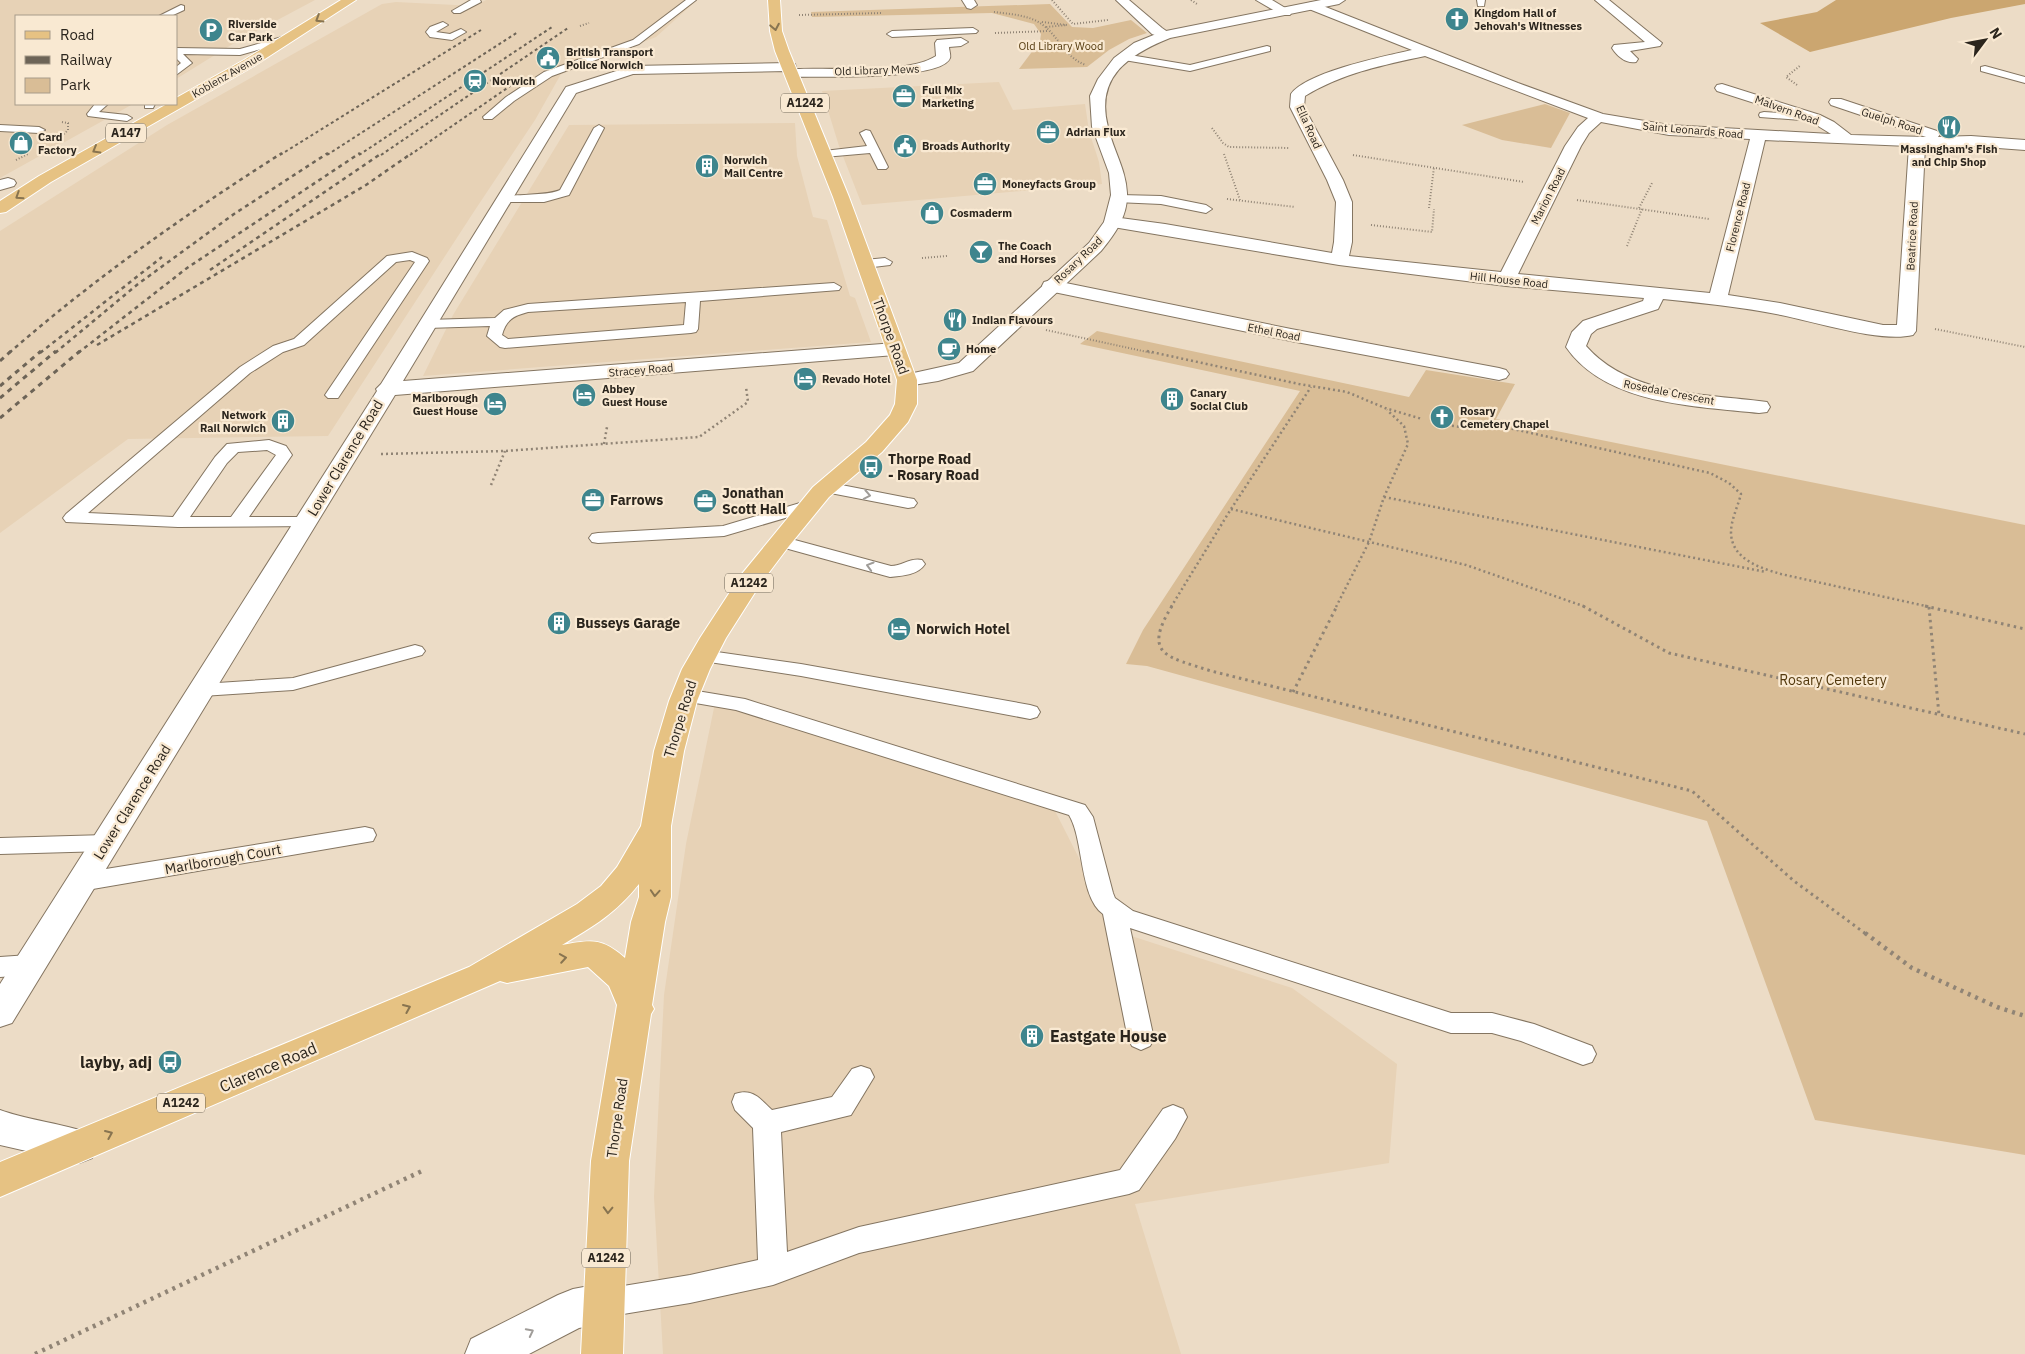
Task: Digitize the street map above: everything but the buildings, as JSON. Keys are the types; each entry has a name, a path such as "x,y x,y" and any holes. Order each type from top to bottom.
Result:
{"main road":[{"name":"Koblenz Avenue","path":"178,104 350,0"},
{"name":"Thorpe Road","path":"602,1354 610,1161 626,1057 636,1009 648,922 655,897 656,826 669,751 685,695 703,656 750,580 818,496 874,446 900,417 906,404 907,380 824,154 776,31 774,0"},
{"name":"Koblenz Avenue","path":"178,89 278,29"},
{"name":"A147","path":"3,185 148,105"},
{"name":"Koblenz Avenue","path":"0,208 45,179 176,105"},
{"name":"Clarence Road","path":"0,1180 481,976 589,913 612,895 628,875 656,826"},
{"name":"Clarence Road","path":"481,976 555,959 593,953 612,965 626,980 636,1009"}],"street":[{"path":"1122,0 1157,31 1166,35"},
{"path":"1262,0 1286,12"},
{"name":"Rosary Road","path":"907,380 938,375 966,367 1095,247 1113,222 1120,199 1117,173 1100,127 1097,96 1100,87 1114,66 1124,57 1140,46 1166,35 1339,0"},
{"path":"1601,0 1655,43 1619,48 1631,59"},
{"name":"Saint Leonards Road","path":"1313,6 1424,52 1598,117 1669,130 1848,140 1947,141 2025,145"},
{"name":"Old Library Mews","path":"791,70 889,71 929,67 939,63 943,58 941,38"},
{"path":"941,38 961,42"},
{"name":"Ella Road","path":"1339,260 1343,242 1344,202 1335,180 1296,107 1298,94 1316,82 1343,70 1424,52"},
{"name":"Lower Clarence Road","path":"0,1013 306,522 571,90 632,70 791,70"},
{"name":"Malvern Road","path":"1722,88 1814,118 1829,125 1848,140"},
{"name":"Guelph Road","path":"1840,103 1939,136 1947,141"},
{"name":"Marion Road","path":"1506,280 1583,130 1598,117"},
{"path":"2002,143 2000,140 2025,129"},
{"name":"Florence Road","path":"1718,299 1758,139 1756,135"},
{"name":"Beatrice Road","path":"1906,327 1917,145 1914,142"},
{"name":"Hill House Road","path":"1113,222 1164,229 1339,260 1506,280 1718,299 1780,309 1883,330 1906,327"},
{"name":"Ethel Road","path":"1051,286 1300,337 1499,374"},
{"name":"Rosedale Crescent","path":"1653,294 1654,299 1650,305 1590,325 1582,332 1576,347 1583,358 1595,369 1628,386 1689,398 1759,407"},
{"name":"Stracey Road","path":"386,389 895,349"},
{"path":"0,1126 5,1130 79,1146"},
{"path":"486,1354 573,1309 604,1303"}],"lane":[{"path":"457,11 477,2 475,0"},
{"path":"488,117 510,99 548,74 636,42 692,0"},
{"path":"166,15 181,8"},
{"path":"437,47 456,34 433,35 431,32 433,29 443,25"},
{"path":"892,34 941,38 973,31"},
{"path":"178,51 240,52 289,38"},
{"path":"178,42 217,45 255,43"},
{"path":"1124,57 1190,68 1267,49"},
{"path":"178,56 187,63 178,70"},
{"path":"1985,69 2025,80"},
{"path":"101,105 96,107 92,114 127,118"},
{"path":"1764,115 1814,118"},
{"path":"0,128 39,130"},
{"path":"505,199 558,197 564,192 600,128"},
{"path":"866,133 882,167"},
{"path":"824,154 874,149"},
{"path":"1120,199 1161,200 1206,209"},
{"path":"306,522 178,522 72,518 245,370 278,349 299,342 392,259 412,256 422,261 334,395"},
{"path":"865,264 885,262"},
{"path":"693,297 691,328 505,344 494,336 498,322 507,313 528,308 834,287"},
{"path":"427,324 498,322"},
{"path":"178,522 220,460 233,447 268,445 280,449 284,455 236,522"},
{"path":"598,538 724,531 818,496 908,503"},
{"path":"780,541 890,572 902,571 916,564"},
{"path":"202,690 293,684 415,651"},
{"path":"703,656 810,672 1030,712"},
{"path":"685,695 738,704 1077,810 1082,817 1101,893 1106,904 1114,911 1138,922 1451,1023 1492,1023 1517,1029 1583,1054"},
{"name":"Marlborough Court","path":"82,882 365,834"},
{"path":"0,846 106,843"},
{"path":"1114,911 1141,1039"},
{"path":"0,967 30,966"},
{"path":"767,1123 841,1107 861,1077"},
{"path":"745,1102 767,1123 773,1271"},
{"path":"604,1303 690,1289 773,1271 859,1240 1129,1181 1166,1131 1173,1116"}],"path":[{"path":"1052,0 1073,24"},
{"path":"1191,0 1196,4"},
{"path":"807,15 843,14"},
{"path":"1046,28 1138,15"},
{"path":"1032,20 1067,25"},
{"path":"580,26 589,23"},
{"path":"973,31 982,33 1049,31"},
{"path":"1801,65 1786,77 1804,90 1834,104 1840,103"},
{"path":"1212,128 1216,131 1222,144 1229,147 1338,152 1434,167 1640,208 1736,224"},
{"path":"1224,154 1240,200"},
{"path":"1429,208 1434,167"},
{"path":"1627,246 1640,208 1652,183"},
{"path":"1343,222 1432,232 1434,209"},
{"path":"922,258 947,256"},
{"path":"1014,323 1311,387 1347,392 1385,408 1422,419"},
{"path":"1906,327 2025,347"},
{"path":"348,454 505,451 699,437 748,402 742,362"},
{"path":"1311,387 1231,509 1160,625 1159,645 1168,657 1212,671 1293,692 1692,791 1794,881 1912,968 1997,1007 2025,1016"},
{"path":"1293,692 1369,542 1384,497 1398,470 1408,444 1404,426 1385,408"},
{"path":"1447,425 1462,429 1480,426 1504,427 1705,471 1722,477 1741,494 1731,533 1734,546 1742,558 1770,572"},
{"path":"604,444 607,427"},
{"path":"491,485 505,451"},
{"path":"1384,497 1803,578 2025,629"},
{"path":"1231,509 1466,565 1586,607 1669,653 2025,734"},
{"path":"1929,607 1939,715"},
{"path":"35,1354 424,1170"}],"shaded area":[{"path":"0,0 315,0 236,42 178,78 178,15 15,15 15,105 131,105 0,178"},
{"path":"486,0 697,0 656,37 561,74 535,120 328,436 128,439 0,533 0,231 167,125 382,4 396,2 475,6"},
{"path":"1836,0 2025,0 2025,4 1951,18 1810,52 1760,23 1817,12"},
{"path":"999,82 1013,110 1085,104 1089,131 1099,162 1102,184 862,205 839,146 822,91"},
{"path":"795,123 797,156 813,217 827,220 850,296 855,298 871,342 423,376 453,315 569,125"},
{"path":"715,703 1053,807 1116,931 1292,988 1397,1064 1389,1163 1135,1204 1181,1354 663,1354 654,1197 664,995 686,844"}],"green space":[{"name":"Old Library Wood","path":"1050,4 1072,27 1093,28 1131,20 1147,33 1129,39 1109,50 1087,67 1019,69 1040,41 1041,34 1034,24 992,13 812,17 811,12"},
{"path":"1545,104 1570,113 1551,148 1502,140 1462,125"},
{"name":"Rosary Cemetery","path":"1097,331 1409,397 1426,370 1515,384 1496,419 2025,525 2025,1155 1815,1120 1707,821 1147,666 1126,664 1143,630 1300,391 1080,344"}],"railway":[{"path":"359,155 552,27"},
{"path":"381,155 568,28"},
{"path":"280,155 481,30"},
{"path":"327,155 518,32"},
{"path":"410,155 516,82"},
{"path":"9,353 41,325 142,248 211,199 282,153"},
{"path":"55,353 138,284 234,214 328,153"},
{"path":"78,353 187,268 360,153"},
{"path":"210,270 382,153"},
{"path":"97,345 366,185 412,153"},
{"path":"40,353 162,257"},
{"path":"0,361 11,351"},
{"path":"0,386 41,351"},
{"path":"0,398 56,351"},
{"path":"0,418 80,351"}],"place":[{"name":"Kingdom Hall of Jehovah's Witnesses","path":"1457,19"},
{"name":"Riverside Car Park","path":"211,30"},
{"name":"British Transport Police Norwich","path":"548,58"},
{"name":"Norwich","path":"475,81"},
{"name":"Full Mix Marketing","path":"904,96"},
{"name":"Massingham's Fish and Chip Shop","path":"1949,127"},
{"name":"Adrian Flux","path":"1048,132"},
{"name":"Card Factory","path":"21,143"},
{"name":"Broads Authority","path":"905,146"},
{"name":"Norwich Mail Centre","path":"707,166"},
{"name":"Moneyfacts Group","path":"985,184"},
{"name":"Cosmaderm","path":"932,213"},
{"name":"The Coach and Horses","path":"981,252"},
{"name":"Indian Flavours","path":"955,320"},
{"name":"Home","path":"949,349"},
{"name":"Revado Hotel","path":"805,379"},
{"name":"Abbey Guest House","path":"584,395"},
{"name":"Canary Social Club","path":"1172,399"},
{"name":"Marlborough Guest House","path":"495,404"},
{"name":"Rosary Cemetery Chapel","path":"1442,417"},
{"name":"Network Rail Norwich","path":"283,421"},
{"name":"Thorpe Road - Rosary Road","path":"871,467"},
{"name":"Farrows","path":"593,500"},
{"name":"Jonathan Scott Hall","path":"705,501"},
{"name":"Busseys Garage","path":"559,623"},
{"name":"Norwich Hotel","path":"899,629"},
{"name":"Eastgate House","path":"1032,1036"},
{"name":"layby, adj","path":"170,1062"}]}
